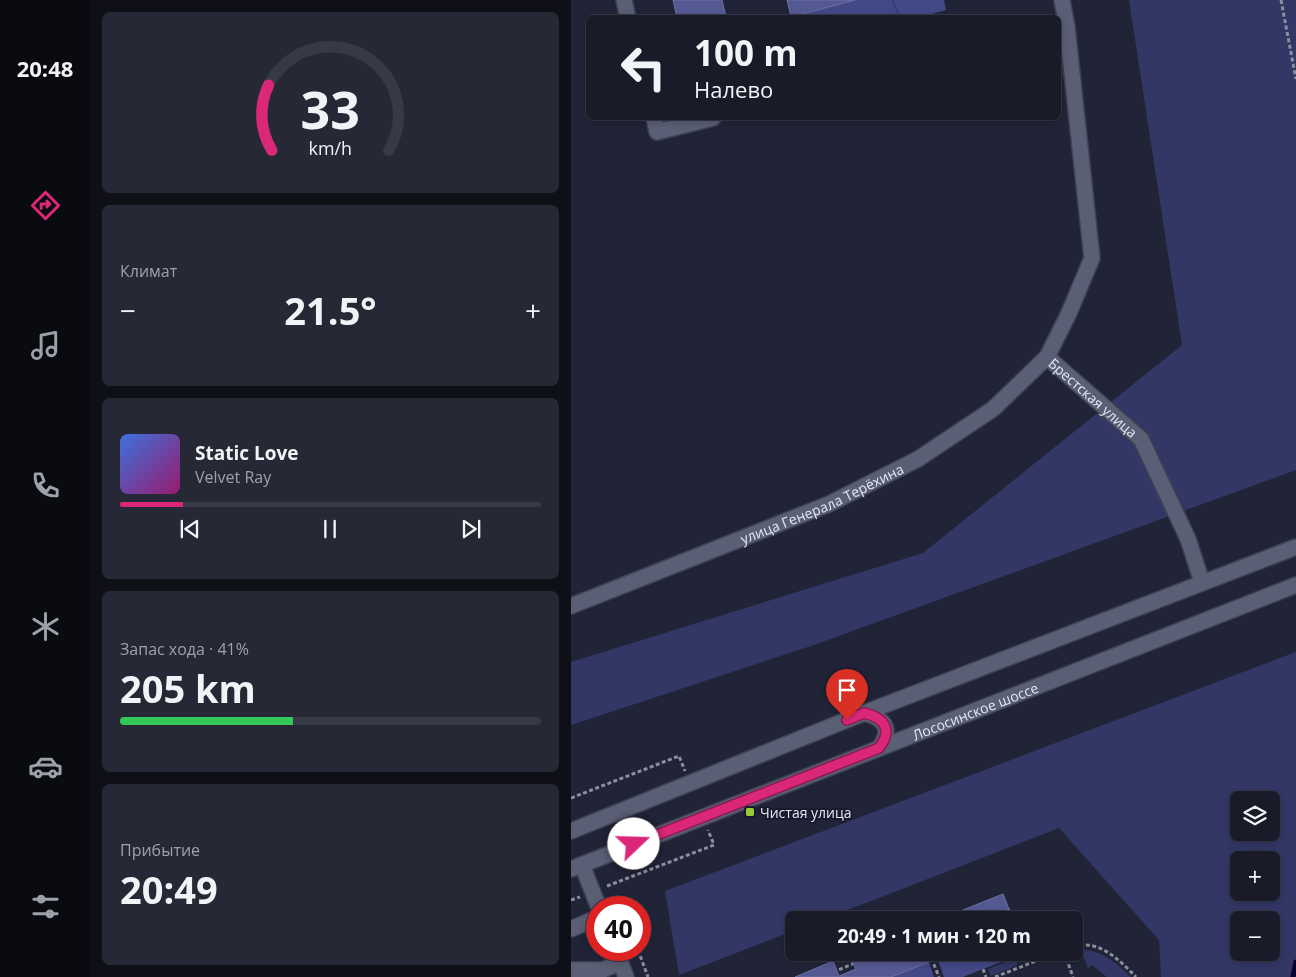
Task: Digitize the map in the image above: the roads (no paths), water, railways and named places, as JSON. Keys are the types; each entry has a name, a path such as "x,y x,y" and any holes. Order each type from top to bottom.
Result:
{"street":[{"path":"623,0 627,15"},
{"name":"Брестская улица","path":"1062,0 1063,28 1092,258 1069,313 1047,357 1141,439 1188,539 1202,582"},
{"path":"654,120 657,132 705,120"},
{"name":"улица Генерала Терёхина","path":"571,606 829,504 909,463 993,410 1047,357"},
{"path":"571,831 864,713 1296,547"},
{"name":"Лососинское шоссе","path":"577,867 1296,585"},
{"path":"864,713 873,715 884,723 887,730 886,737 879,748"},
{"path":"577,867 594,896"},
{"path":"571,929 586,923"},
{"path":"571,970 603,970 613,961"},
{"path":"620,961 626,977"}],"waterway":[{"path":"1293,977 1296,962"}],"place":[{"name":"Чистая улица","path":"750,812"}]}
